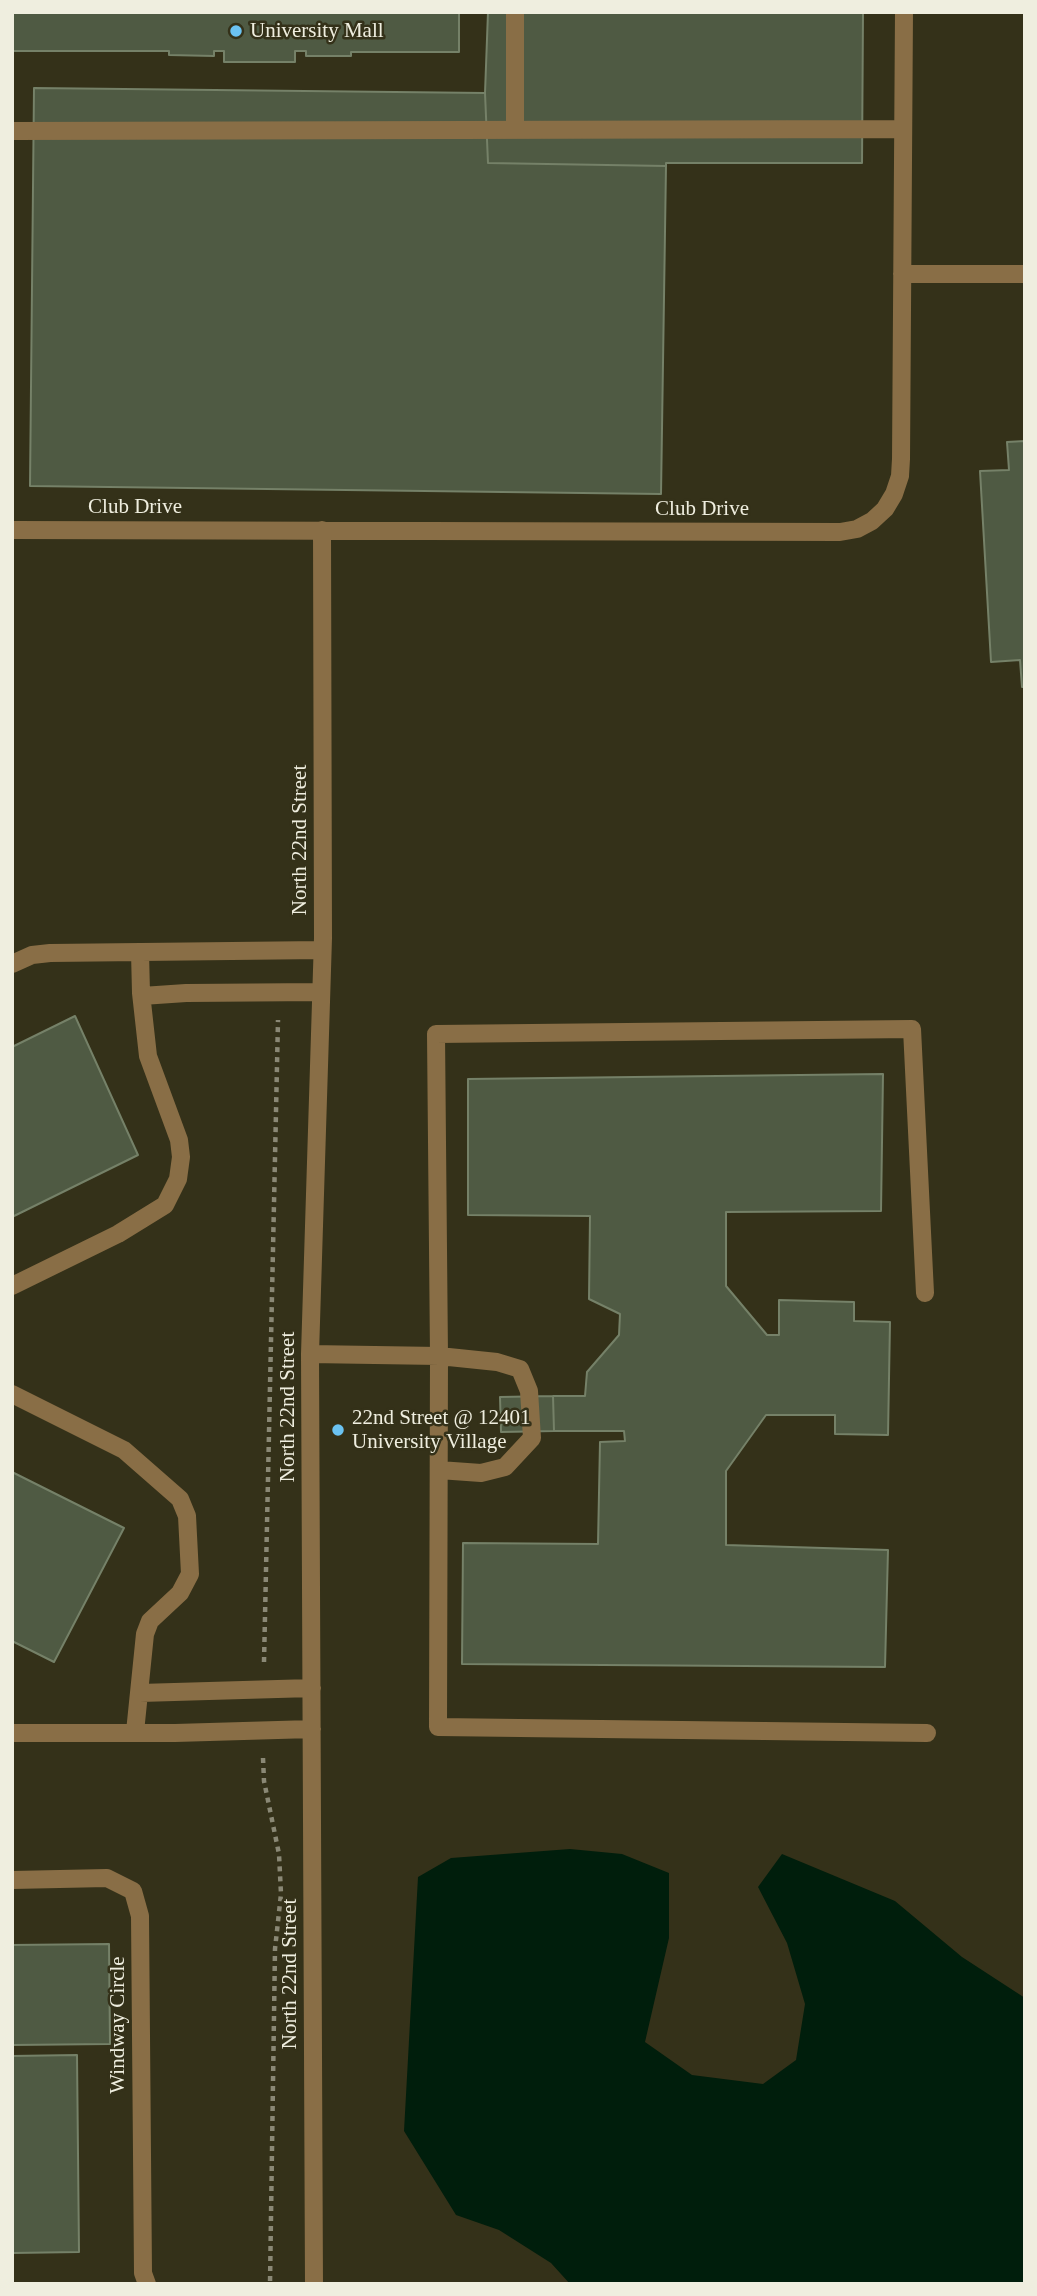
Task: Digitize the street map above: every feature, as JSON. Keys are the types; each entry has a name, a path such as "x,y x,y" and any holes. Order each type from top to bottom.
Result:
{"street":[{"path":"515,12 515,130"},
{"name":"Club Drive","path":"12,530 840,532 857,529 872,521 885,509 900,476 904,12"},
{"path":"12,131 34,124"},
{"path":"12,131 903,129"},
{"path":"902,274 1025,274"},
{"name":"North 22nd Street","path":"314,2284 310,1354 322,950 322,530"},
{"path":"12,964 32,955 50,953 322,950"},
{"path":"12,1286 118,1234 165,1205 178,1179 181,1157 179,1140 148,1056 140,952"},
{"path":"142,996 321,992"},
{"path":"925,1293 912,1029 436,1034 438,1727 927,1733"},
{"path":"310,1354 439,1356 498,1362 520,1369 529,1391 531,1438 505,1467 481,1472 439,1470"},
{"path":"12,1394 124,1450 180,1499 187,1516 190,1574 180,1593 150,1621 145,1634 135,1732"},
{"path":"140,1693 312,1688"},
{"path":"12,1732 260,1732 312,1729"},
{"name":"Windway Circle","path":"12,1880 107,1878 133,1891 140,1916 143,2273 147,2284"}],"path":[{"path":"262,1690 279,992"},
{"path":"260,1732 264,1781 279,1854 281,1894 275,1950 270,2284"}],"shaded area":[{"path":"570,1849 622,1854 669,1873 669,1938 645,2042 692,2075 763,2084 796,2060 805,2004 787,1943 758,1887 782,1854 895,1901 962,1957 1025,1998 1025,2284 570,2284 551,2263 499,2230 456,2215 404,2131 418,1877 451,1858"}],"building":[{"name":"University Mall","path":"12,12 459,12 459,52 351,52 351,56 306,56 306,51 295,51 295,62 224,62 224,51 214,51 214,56 169,55 169,51 12,51"},
{"path":"488,12 863,12 862,163 666,163 666,166 488,163 485,93"},
{"path":"34,88 485,93 488,163 666,166 661,494 30,486"},
{"path":"1025,441 1025,687 1022,687 1020,660 991,662 980,471 1009,470 1007,442"},
{"path":"75,1016 138,1155 12,1217 12,1047"},
{"path":"883,1074 881,1211 726,1212 726,1286 767,1335 779,1335 779,1300 854,1302 854,1321 890,1322 888,1435 835,1434 835,1415 766,1415 726,1471 726,1545 888,1550 885,1667 462,1664 463,1543 598,1544 600,1442 625,1441 624,1431 554,1431 553,1396 585,1396 587,1372 619,1335 620,1314 589,1299 590,1216 468,1215 468,1079"},
{"path":"553,1396 554,1431 501,1432 500,1397"},
{"path":"12,1472 124,1528 54,1662 12,1641"},
{"path":"109,1944 110,2044 12,2045 12,1945"},
{"path":"77,2055 79,2252 12,2253 12,2056"}],"place":[{"name":"University Mall","path":"236,31"},
{"name":"22nd Street @ 12401 University Village","path":"338,1430"}]}
